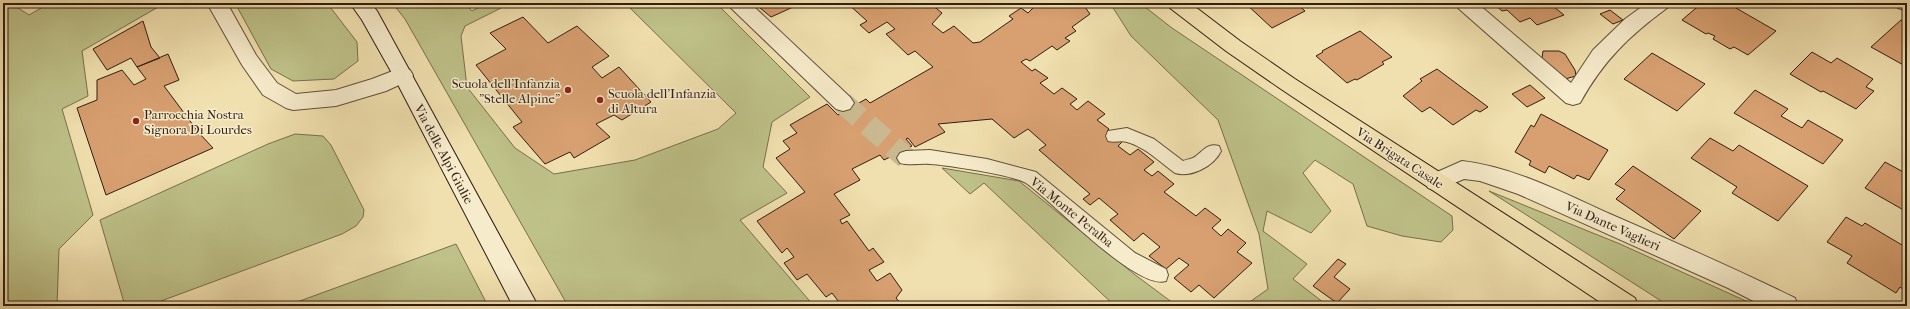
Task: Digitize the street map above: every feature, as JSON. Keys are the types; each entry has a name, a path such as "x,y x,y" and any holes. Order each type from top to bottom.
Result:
{"main road":[{"name":"Via Brigata Casale","path":"1178,4 1257,63 1626,306"}],"street":[{"path":"217,3 249,60 270,89 293,102 336,98 379,85 403,75"},
{"name":"Via delle Alpi Giulie","path":"360,3 370,16 403,75 526,306"},
{"path":"738,3 843,103"},
{"path":"1465,3 1573,97 1584,75 1599,55 1618,35 1660,3"},
{"name":"Via Dante Vaglieri","path":"1436,182 1462,170 1480,172 1526,187 1738,281 1786,306"}],"lane":[{"path":"1114,136 1128,135 1148,144 1181,168 1200,162 1213,151"},
{"name":"Via Monte Peralba","path":"906,158 937,158 987,166 1030,177 1129,259 1159,275"}],"green space":[{"path":"3,3 10,3 29,15 50,3 165,3 82,51 88,96 62,109 93,215 59,249 57,306 3,306"},
{"path":"235,3 327,3 357,42 358,61 334,79 293,81 271,69"},
{"path":"392,3 464,3 472,11 487,3 511,3 465,26 461,36 467,87 515,148 554,174 635,160 718,129 736,113 625,3 716,3 810,97 772,122 763,167 787,193 740,220 814,306 568,306 405,19"},
{"path":"1110,3 1140,3 1172,28 1452,216 1453,230 1441,242 1402,236 1367,226 1353,184 1315,160 1303,173 1331,211 1311,233 1267,211 1263,231 1307,264 1293,279 1328,306 1244,306 1268,289 1259,234 1218,120 1131,36"},
{"path":"295,134 323,136 331,145 364,210 363,217 356,226 342,234 153,304 125,306 100,220 268,144"},
{"path":"942,168 1019,181 1134,274 1177,306 1115,306 984,183 970,194"},
{"path":"1489,191 1620,244 1757,306 1669,306"},
{"path":"456,244 488,306 286,306"}],"building":[{"path":"754,3 802,3 771,17"},
{"path":"847,3 920,3 926,8 931,4 942,13 932,24 943,33 954,26 973,43 980,42 1013,19 1009,16 1021,8 1028,13 1034,7 1027,3 1091,3 1085,7 1090,14 1072,27 1076,31 1065,38 1070,41 1057,50 1052,46 1030,61 1026,59 1021,62 1032,71 1035,69 1048,78 1040,83 1054,94 1062,88 1077,99 1070,104 1077,110 1088,101 1105,114 1097,120 1109,129 1107,131 1122,142 1118,146 1130,155 1138,149 1154,162 1144,170 1152,176 1158,171 1174,184 1164,192 1196,216 1205,208 1221,220 1212,228 1221,236 1228,229 1246,243 1237,252 1252,263 1214,298 1199,285 1191,292 1174,278 1189,265 1179,258 1166,269 1149,256 1160,247 1143,233 1134,241 1110,220 1118,214 1099,198 1090,205 1083,199 1090,194 1039,150 1046,145 1028,129 1014,138 992,119 938,124 945,132 915,147 908,138 906,139 912,146 884,160 880,155 852,169 860,180 834,194 850,215 840,220 842,224 847,221 869,251 873,248 884,262 869,270 877,281 890,273 902,290 896,298 903,306 842,306 832,293 826,297 807,274 797,280 784,263 794,257 787,248 782,253 757,221 805,192 776,158 790,149 783,141 797,133 790,125 827,104 838,115 866,99 870,103 933,67 915,51 908,55 886,34 895,29 887,22 869,33 860,25 867,21"},
{"path":"1245,3 1296,3 1305,11 1272,28"},
{"path":"1493,3 1549,3 1564,15 1537,25 1530,18 1520,22 1507,10 1502,11"},
{"path":"1702,3 1741,3 1736,8 1776,31 1748,55 1734,47 1730,49 1713,39 1715,36 1708,33 1706,34 1682,20"},
{"path":"1610,10 1623,20 1613,24 1600,14"},
{"name":"Scuola dell'Infanzia \"Stelle Alpine\"","path":"523,17 548,43 577,26 609,56 592,67 602,78 619,67 651,102 622,120 614,115 596,124 610,137 574,158 570,152 545,164 513,127 522,122 476,65 506,49 490,33"},
{"path":"1901,20 1907,23 1907,67 1871,47"},
{"path":"143,21 151,47 160,58 137,67 131,58 107,70 93,49"},
{"path":"1360,31 1392,57 1382,62 1384,64 1357,80 1355,79 1347,83 1316,56 1323,52 1322,51"},
{"path":"1543,51 1559,51 1565,54 1575,70 1576,76 1565,79 1550,68 1542,58"},
{"path":"1812,52 1831,63 1837,58 1873,79 1866,87 1874,91 1856,109 1823,91 1821,92 1790,74"},
{"path":"1652,53 1705,84 1677,111 1624,79"},
{"name":"Parrocchia Nostra Signora Di Lourdes","path":"168,54 179,80 164,86 199,133 213,148 106,195 77,108 97,100 97,80 122,70 134,85 146,79 137,67"},
{"path":"1437,69 1488,107 1480,112 1476,110 1453,125 1430,107 1422,112 1403,96 1422,81 1420,79"},
{"path":"1530,85 1545,98 1527,107 1512,94"},
{"path":"1755,90 1788,109 1781,116 1802,128 1808,120 1843,140 1823,164 1734,113"},
{"path":"1541,114 1608,150 1589,180 1577,175 1574,179 1549,166 1545,173 1529,165 1531,161 1515,152 1531,125 1534,127"},
{"path":"1710,138 1733,151 1739,145 1808,186 1778,221 1732,193 1737,187 1691,158"},
{"path":"1885,162 1907,174 1907,212 1865,188"},
{"path":"1633,166 1701,211 1674,239 1616,199 1625,190 1615,184"},
{"path":"1846,217 1862,226 1865,223 1907,248 1907,292 1900,287 1896,293 1847,263 1852,256 1827,242"},
{"path":"1338,259 1346,264 1334,277 1350,289 1337,303 1313,286"}],"tunnel":[{"path":"843,103 906,158"}],"place":[{"name":"Scuola dell'Infanzia \"Stelle Alpine\"","path":"568,90"},
{"name":"Scuola dell'Infanzia di Altura","path":"600,100"},
{"name":"Parrocchia Nostra Signora Di Lourdes","path":"136,121"}]}
